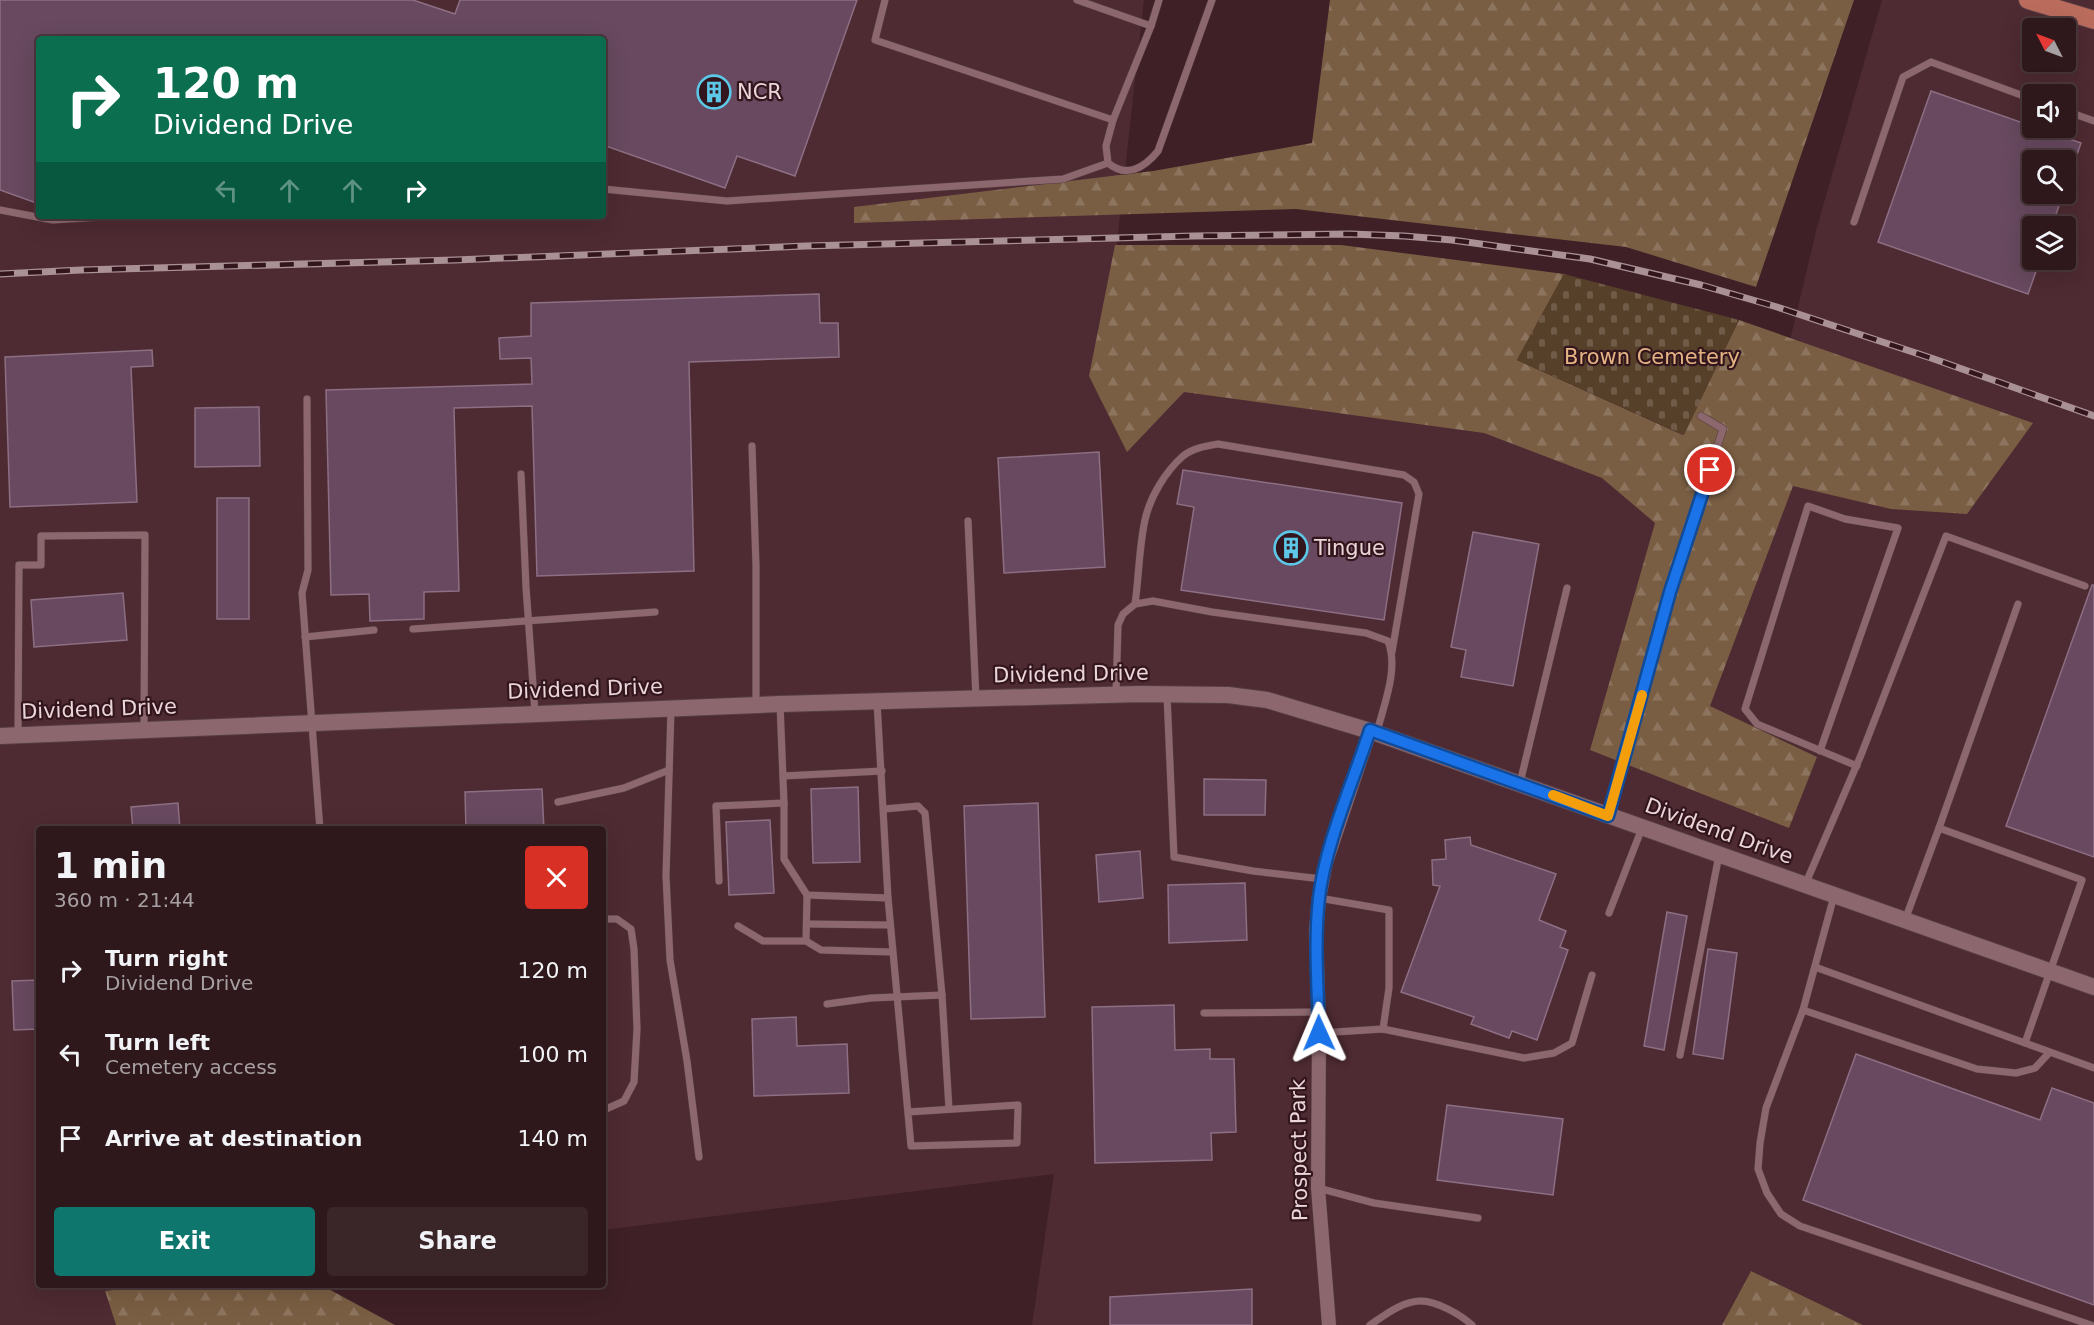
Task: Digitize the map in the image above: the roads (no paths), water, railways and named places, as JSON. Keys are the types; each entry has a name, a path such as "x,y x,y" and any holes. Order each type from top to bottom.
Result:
{"main road":[{"path":"2028,0 2094,20"}],"street":[{"name":"Dividend Drive","path":"0,736 780,704 1116,694 1228,695 1267,700 1373,732 2094,987"},
{"name":"Prospect Park","path":"1329,1325 1318,1188 1317,931 1319,898 1326,862 1373,732"}],"lane":[{"path":"885,0 875,40 1113,120"},
{"path":"1077,0 1151,26"},
{"path":"1108,163 1106,146 1113,120 1151,26 1159,0"},
{"path":"606,189 727,201 1063,178 1108,163 1123,172 1132,171 1147,164 1158,150 1212,0"},
{"path":"1854,222 1903,77 1931,62 2022,95"},
{"path":"2076,115 2094,121"},
{"path":"0,210 36,217"},
{"path":"48,219 68,219"},
{"path":"307,399 308,570 302,593 320,826"},
{"path":"1608,816 1670,592 1723,429 1701,416"},
{"path":"1136,604 1145,520 1150,502 1166,476 1184,455 1202,446 1218,444 1404,475 1414,482 1419,494 1392,652 1391,673 1373,732"},
{"path":"752,446 756,566 756,706"},
{"path":"521,474 535,713"},
{"path":"1820,751 1898,528 1845,519 1808,506 1745,709 1757,724 1820,751 1857,766"},
{"path":"968,521 975,699"},
{"path":"18,735 19,565 41,565 41,536 144,535 144,730"},
{"path":"1805,885 1857,766 1946,536 2085,586"},
{"path":"1520,783 1567,588"},
{"path":"1116,694 1118,625 1124,614 1136,604 1153,601 1212,612 1366,633 1388,641 1392,652"},
{"path":"1904,921 2018,604"},
{"path":"413,629 655,612"},
{"path":"305,637 374,630"},
{"path":"1167,695 1174,857 1253,871 1322,879"},
{"path":"877,702 891,952 901,1027 908,1112 911,1146 1017,1143 1018,1105 908,1112"},
{"path":"780,704 784,859 807,895 806,941"},
{"path":"671,709 666,876 670,960 687,1061 699,1157"},
{"path":"558,802 624,788 669,770"},
{"path":"783,776 882,771"},
{"path":"719,881 716,806 784,803"},
{"path":"884,808 918,806 926,813 942,995 949,1109"},
{"path":"1609,913 1642,828"},
{"path":"1939,828 2082,880 2025,1043"},
{"path":"1680,1055 1719,855"},
{"path":"807,895 888,898"},
{"path":"1834,896 1803,1010 1766,1108 1758,1169 1767,1193 1781,1214 1800,1226 2091,1325"},
{"path":"1319,898 1389,910 1389,987 1383,1029"},
{"path":"606,919 617,919 631,929 637,1029 634,1082 624,1101 606,1109"},
{"path":"807,924 890,925"},
{"path":"738,926 763,941 806,941 821,950 891,952"},
{"path":"1815,967 2094,1068"},
{"path":"1319,1033 1383,1029 1524,1058 1554,1053 1572,1043 1592,975"},
{"path":"827,1004 942,995"},
{"path":"1803,1010 1977,1069 2016,1073 2035,1068 2049,1053"},
{"path":"1204,1014 1318,1012"},
{"path":"1318,1188 1374,1203 1478,1218"},
{"path":"1370,1325 1396,1308 1422,1301 1456,1312 1472,1325"}],"railway":[{"path":"0,274 455,260 806,246 1193,236 1350,234 1404,236 1452,240 1590,259 1701,285 1777,307 1934,359 2094,416"}],"place":[{"name":"NCR","path":"714,92"},
{"name":"Tingue","path":"1291,548"}],"park label":[{"name":"Brown Cemetery","path":"1652,357"}]}
